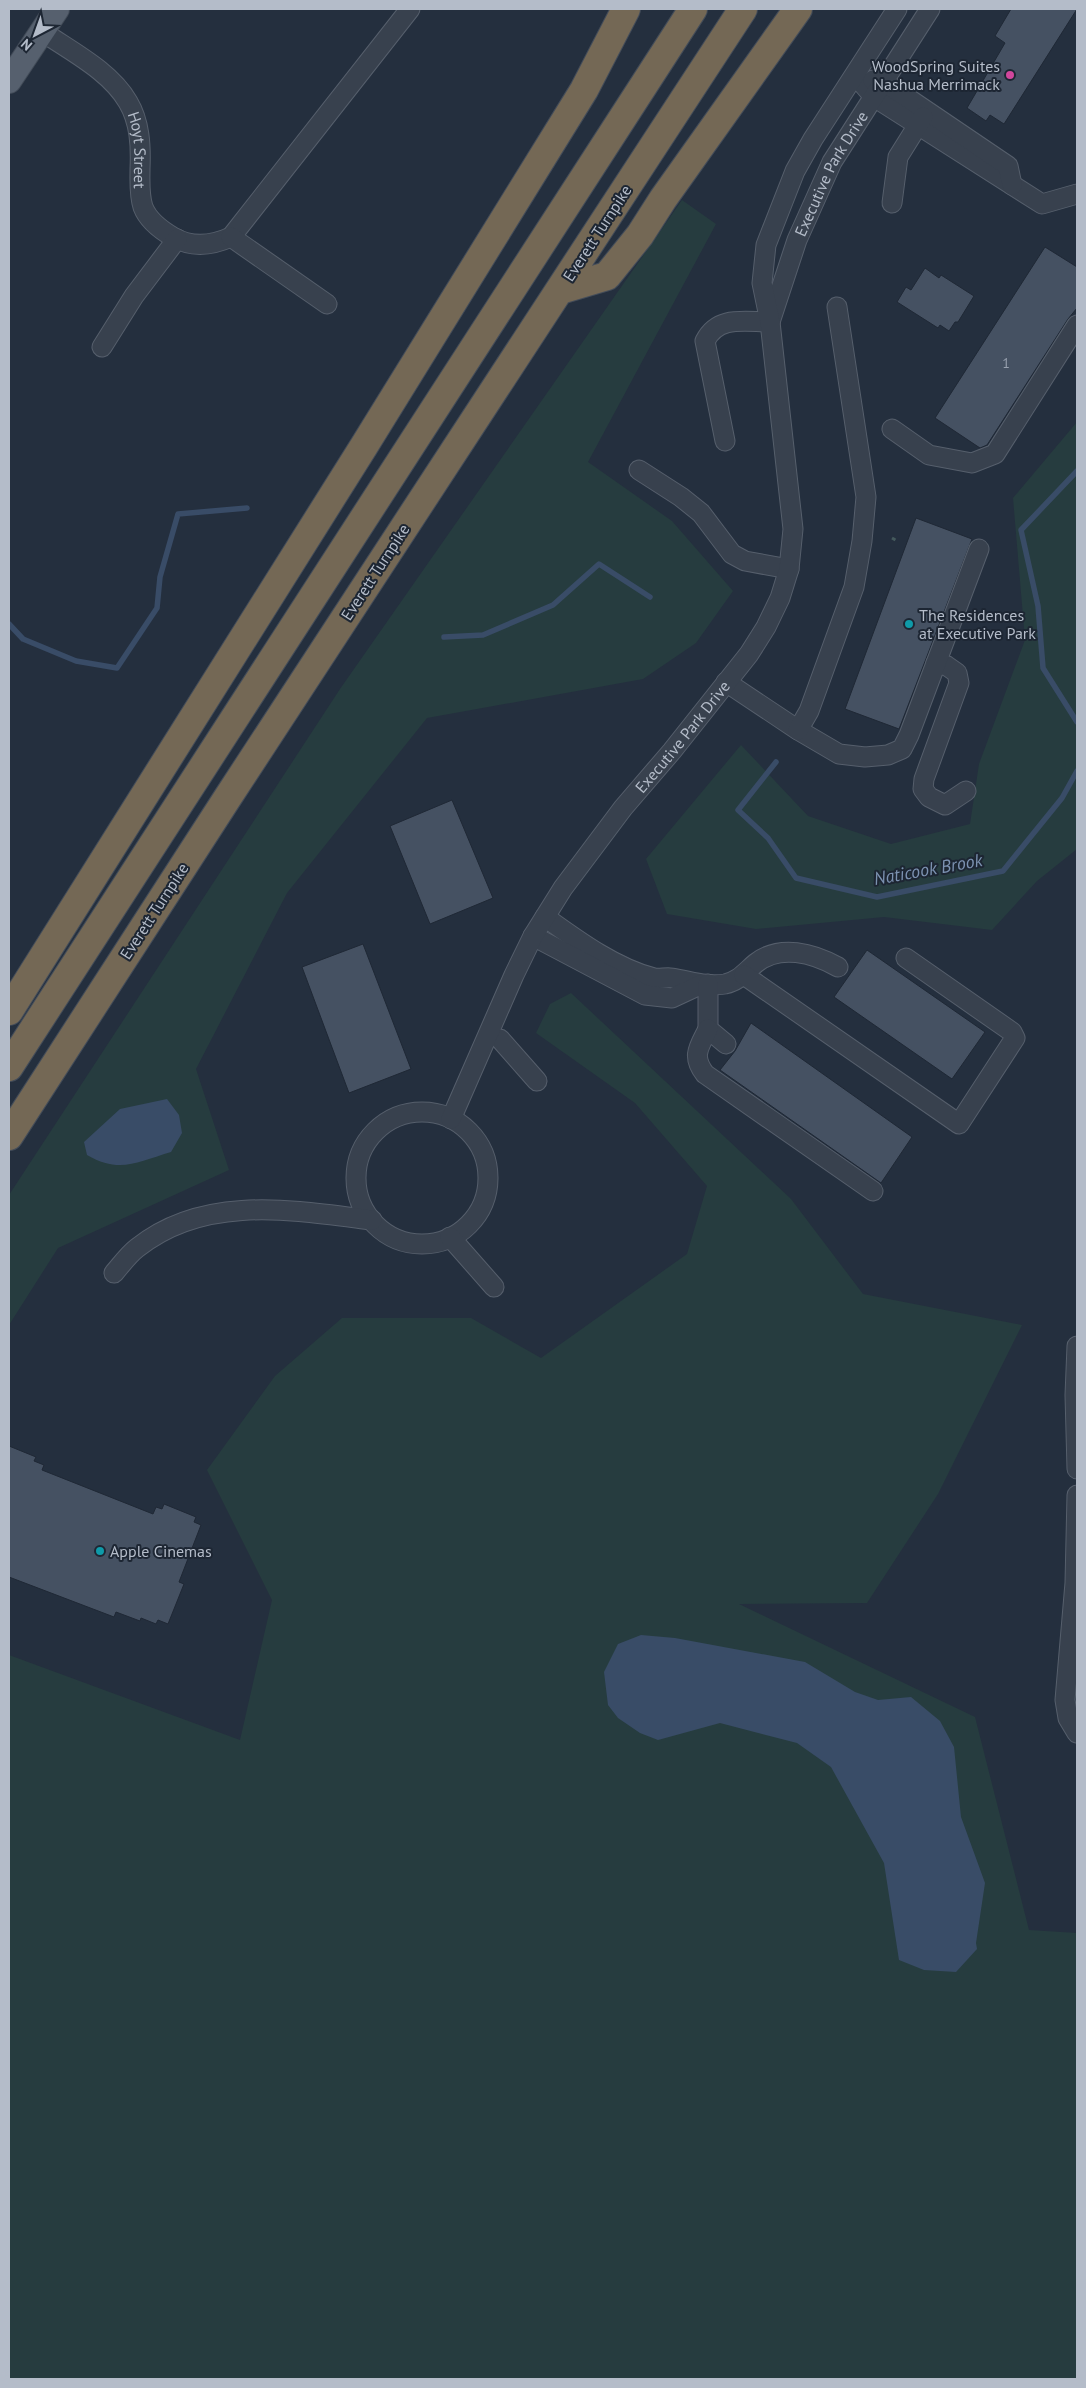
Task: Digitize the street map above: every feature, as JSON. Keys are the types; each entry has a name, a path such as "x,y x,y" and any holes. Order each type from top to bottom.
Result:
{"highway":[{"path":"9,1011 364,446 584,90 626,9"},
{"path":"9,1067 693,9"},
{"name":"Everett Turnpike","path":"9,1136 222,805 743,9"},
{"path":"560,290 607,276 640,235 663,199 798,9"}],"main road":[{"path":"10,75 58,9"}],"street":[{"path":"327,304 231,237 410,9"},
{"name":"Executive Park Drive","path":"451,1119 533,936 596,843 749,654 766,627 780,598 789,569 793,529 792,501 770,322 762,283 766,245 795,171 813,139 897,9"},
{"name":"Executive Park Drive","path":"770,322 794,249 812,204 832,162 930,9"},
{"name":"Hoyt Street","path":"43,32 108,78 128,103 134,116 141,148 140,190 143,208 163,231 191,244 205,245 231,237"},
{"path":"855,75 924,115 1012,185 1042,204 1077,194"},
{"path":"892,203 898,157 924,115"},
{"path":"102,347 134,296 177,239"},
{"path":"798,730 809,711 854,587 865,514 866,497 837,307"},
{"path":"725,441 705,341 709,332 717,325 726,322 770,322"},
{"path":"892,429 929,455 972,463 988,458 995,454 1077,325"},
{"path":"639,470 681,497 701,513 732,554 745,561 789,569"},
{"path":"726,682 838,754 865,757 888,755 902,750 979,549"},
{"path":"936,663 947,666 957,673 959,683 924,779 923,789 928,797 945,804 966,790"},
{"path":"545,917 598,952 638,973 656,979 671,978 704,985"},
{"path":"533,936 645,995 672,998 704,985 734,982 764,958 787,952 817,958 838,967"},
{"path":"744,975 959,1124 1015,1038 1012,1032 906,958"},
{"path":"704,985 708,1029 697,1054 697,1063 705,1074 873,1191"},
{"path":"708,1029 726,1044"},
{"path":"500,1039 538,1081"},
{"path":"424,1112 451,1119 467,1130 480,1146 487,1167 487,1188 480,1208 468,1225 450,1237 430,1242 408,1242 382,1230 372,1220 360,1200 356,1178 359,1157 368,1140 388,1121 405,1114 424,1112"},
{"path":"114,1273 136,1248 159,1232 186,1220 213,1213 237,1209 274,1210 372,1220"},
{"path":"450,1237 494,1287"},
{"path":"1077,1346 1075,1395 1077,1469"},
{"path":"1077,1495 1075,1583 1065,1700 1068,1718 1077,1733"}],"path":[{"path":"892,538 898,540"}],"green space":[{"path":"682,200 716,224 588,462 672,521 733,591 696,643 643,679 427,718 287,893 196,1069 229,1170 58,1248 9,1325 9,1195 340,689"},
{"path":"1077,422 1077,849 1037,881 992,930 884,917 756,929 667,914 646,859 741,745 808,816 891,844 970,824 979,764 1025,640 1013,498"},
{"path":"571,993 791,1199 863,1294 1022,1325 938,1494 867,1603 739,1604 975,1717 1029,1930 1077,1933 1077,2379 9,2379 9,1655 240,1740 272,1600 207,1470 275,1376 342,1318 471,1318 541,1358 687,1254 707,1186 635,1103 536,1033 550,1004"}],"water":[{"path":"167,1099 179,1115 182,1133 171,1152 138,1162 119,1165 99,1161 87,1155 84,1142 120,1109"},
{"path":"641,1635 675,1638 805,1662 855,1692 878,1700 911,1697 940,1721 954,1747 961,1817 985,1883 976,1943 977,1949 956,1972 924,1970 899,1960 884,1863 831,1767 797,1743 720,1723 658,1740 640,1733 618,1718 608,1705 604,1672 618,1644"}],"building":[{"name":"WoodSpring Suites Nashua Merrimack","path":"1011,9 1077,9 1004,124 990,115 986,121 967,108 1005,43 995,36"},
{"path":"1045,247 1077,267 1077,308 987,445 980,448 935,418"},
{"path":"925,268 939,278 941,275 974,296 958,322 955,322 949,331 940,325 938,328 897,302 906,287 911,290"},
{"name":"The Residences at Executive Park","path":"916,518 972,539 899,729 845,709"},
{"path":"452,800 493,898 430,924 390,826"},
{"path":"363,944 411,1069 349,1093 302,967"},
{"path":"867,950 985,1032 952,1079 834,997"},
{"path":"751,1023 912,1137 881,1183 720,1070 735,1051"},
{"name":"Apple Cinemas","path":"9,1446 36,1457 34,1461 44,1465 42,1470 153,1514 156,1507 162,1509 164,1504 196,1517 194,1522 201,1525 179,1582 184,1584 168,1624 158,1620 156,1624 141,1618 140,1621 116,1612 114,1617 9,1577"}],"waterway":[{"name":"Naticook Brook","path":"1077,471 1021,530 1038,606 1043,668 1077,722"},
{"name":"Naticook Brook","path":"9,624 23,639 76,661 117,668 157,608 160,577 178,514 247,508"},
{"name":"Naticook Brook","path":"444,637 483,635 553,605 599,564 650,597"},
{"name":"Naticook Brook","path":"776,762 738,810 768,838 796,878 877,897 1003,871 1062,798 1077,771"}],"place":[{"name":"WoodSpring Suites Nashua Merrimack","path":"1010,75"},
{"name":"The Residences at Executive Park","path":"909,624"},
{"name":"Apple Cinemas","path":"100,1551"}]}
